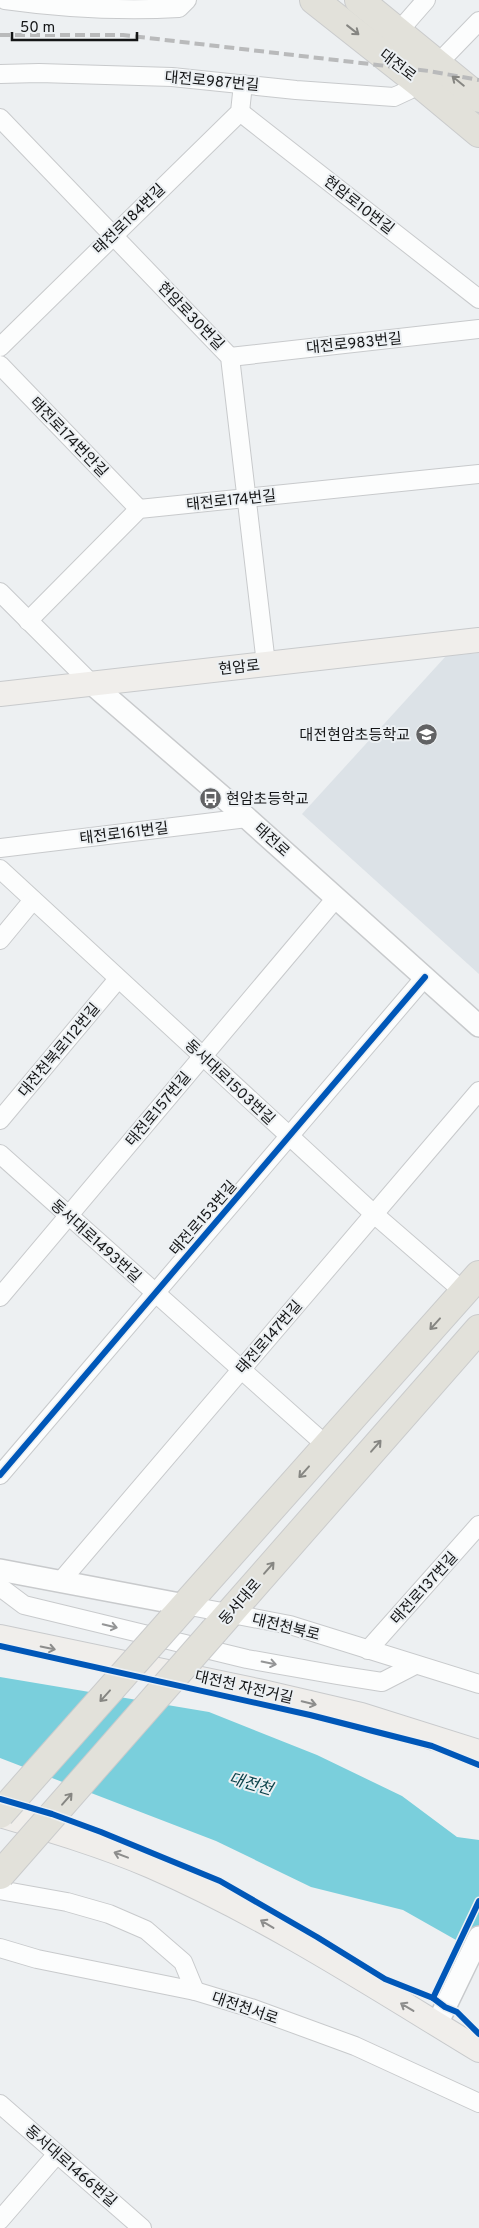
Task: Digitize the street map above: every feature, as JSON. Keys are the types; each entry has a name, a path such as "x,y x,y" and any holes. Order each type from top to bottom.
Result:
{"main road":[{"name":"대전로","path":"314,0 428,73 479,98"},
{"name":"대전로","path":"358,0 398,32 428,73 479,133"},
{"name":"현암로","path":"0,694 479,640"},
{"path":"471,1283 0,1814 72,1837 150,1866 248,1913 479,2050"},
{"name":"동서대로","path":"0,1875 479,1329"},
{"path":"7,1638 258,1691 361,1715 479,1752"}],"street":[{"path":"5,0 79,8 158,9 179,8 187,0"},
{"path":"398,32 426,0"},
{"name":"대전로987번길","path":"0,74 39,73 172,77 394,97 409,90 458,45 479,22"},
{"path":"240,112 243,84"},
{"name":"태전로184번길","path":"0,347 240,112"},
{"name":"현암로10번길","path":"240,112 479,299"},
{"name":"현암로30번길","path":"0,118 230,357 266,664"},
{"name":"대전로983번길","path":"230,357 479,329"},
{"name":"태전로174번안길","path":"0,365 139,509"},
{"name":"태전로174번길","path":"139,509 479,474"},
{"path":"28,621 139,509"},
{"name":"태전로","path":"0,592 91,683 247,818 479,1026"},
{"name":"태전로161번길","path":"0,848 247,818"},
{"name":"동서대로1503번길","path":"0,869 374,1214 471,1283"},
{"name":"태전로157번길","path":"0,1297 336,898"},
{"path":"0,940 33,900"},
{"name":"태전로153번길","path":"0,1475 425,977"},
{"name":"대전천북로112번길","path":"0,1120 118,979"},
{"name":"태전로147번길","path":"60,1582 479,1092"},
{"name":"동서대로1493번길","path":"0,1154 327,1446"},
{"name":"태전로137번길","path":"368,1650 479,1525"},
{"name":"대전천북로","path":"0,1570 60,1582 222,1622 290,1625 479,1684"},
{"path":"0,1587 24,1605 247,1659 337,1676 382,1682 415,1665"},
{"path":"0,1890 67,1902 110,1914 146,1930 183,1962 195,1991"},
{"path":"437,2024 479,1937"},
{"name":"대전천서로","path":"0,1948 38,1959 195,1991 251,2008 355,2046 479,2103"},
{"name":"동서대로1466번길","path":"0,2104 134,2225"},
{"path":"0,2220 57,2154"}],"shaded area":[{"name":"대전현암초등학교","path":"479,653 479,974 302,814 446,656"}],"water":[{"name":"대전천","path":"0,1677 209,1712 317,1755 402,1796 457,1837 479,1840 479,1953 403,1910 311,1887 216,1841 0,1758"}],"railway":[{"path":"0,35 123,35 429,71 479,80"}],"cycle path":[{"path":"0,1475 425,977"},
{"name":"대전천 자전거길","path":"0,1646 310,1715 432,1746 479,1765"},
{"path":"0,1799 52,1814 101,1832 220,1881 385,1979 433,1998 445,2007 457,2012 479,2034"},
{"path":"433,1998 479,1901"}],"place":[{"name":"대전현암초등학교","path":"426,735"},
{"name":"현암초등학교","path":"210,799"}]}
